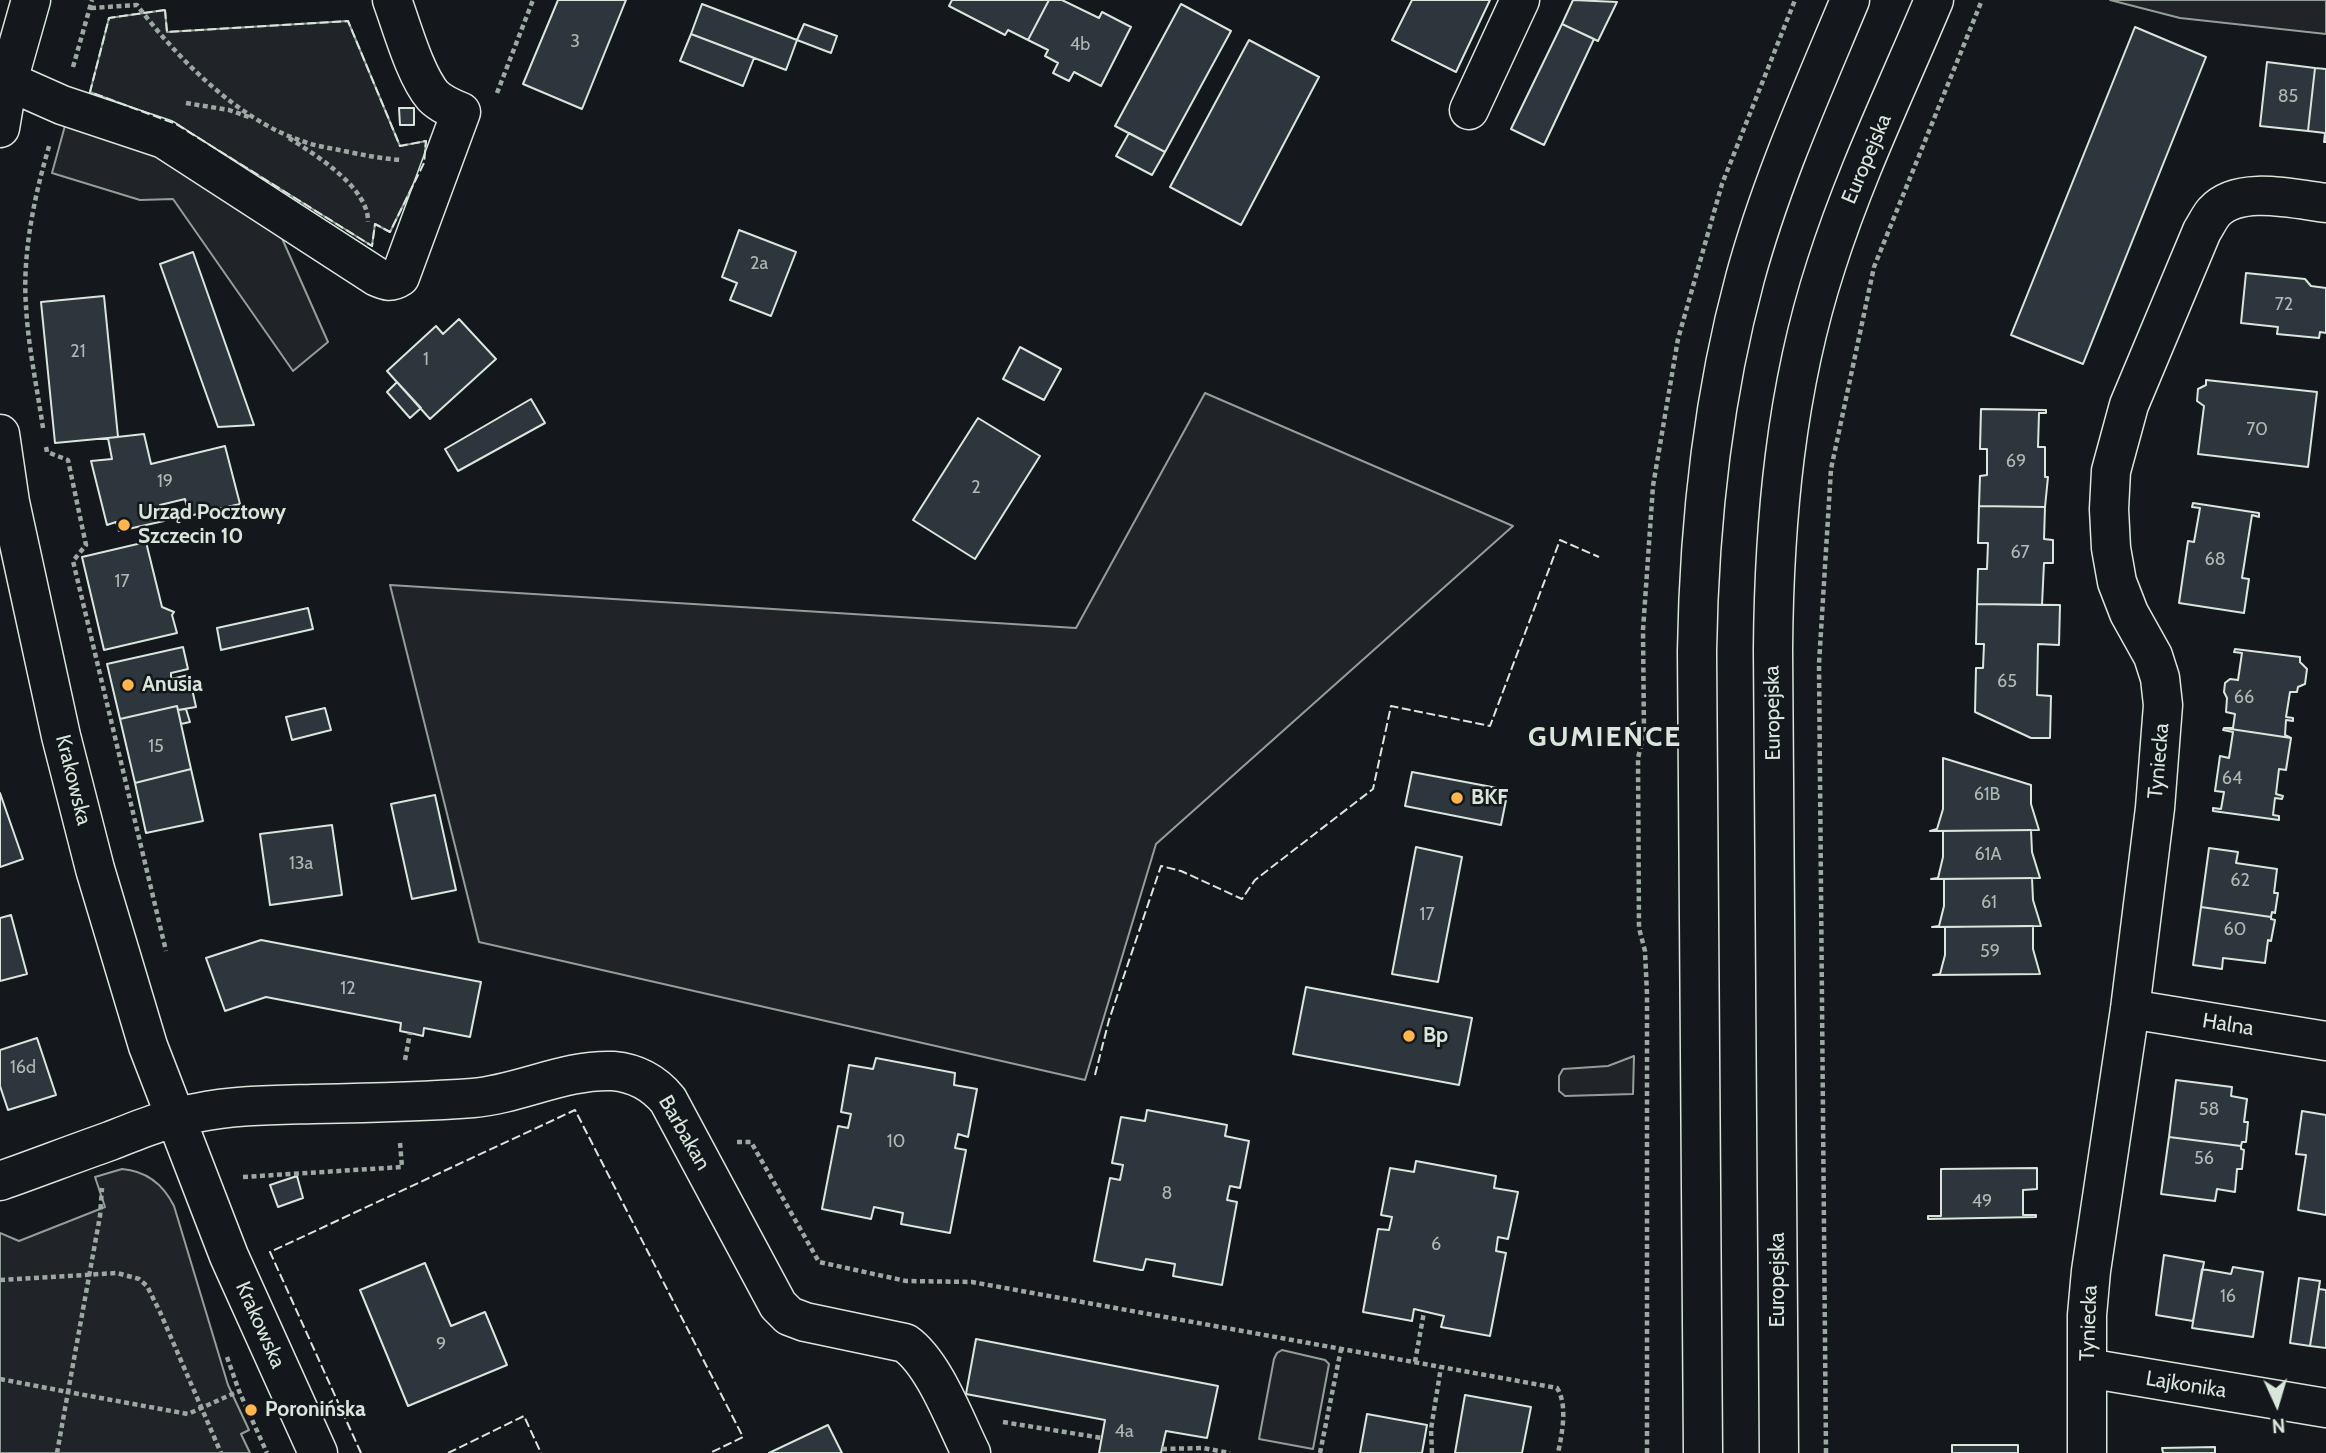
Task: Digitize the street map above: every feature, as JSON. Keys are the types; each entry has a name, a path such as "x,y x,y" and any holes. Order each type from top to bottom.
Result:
{"street":[{"path":"0,128 8,81 31,0"},
{"path":"8,81 62,105 164,139 386,281 394,281 400,277 461,112 433,96 422,79 392,0"},
{"path":"1469,110 1520,0"},
{"path":"1703,1453 1697,651 1705,499 1716,406 1745,275 1792,138 1850,0"},
{"name":"Europejska","path":"1779,1453 1773,650 1773,580 1777,521 1798,377 1826,267 1845,212 1934,0"},
{"name":"Tyniecka","path":"2087,1453 2087,1315 2091,1270 2130,1009 2155,808 2163,705 2160,678 2153,656 2116,583 2109,509 2111,471 2130,405 2202,231 2215,211 2230,200 2247,197 2266,196 2326,203"},
{"name":"Krakowska","path":"0,435 10,502 36,627 95,869 148,1045 229,1256 318,1453"},
{"name":"Halna","path":"2130,1009 2326,1041"},
{"name":"Barbakan","path":"174,1118 196,1112 258,1105 397,1102 496,1095 594,1071 615,1071 641,1078 657,1088 667,1100 778,1305 789,1316 805,1322 905,1343 917,1351 930,1371 971,1453"},
{"path":"0,1181 174,1118"},
{"name":"Lajkonika","path":"2087,1368 2326,1408"}],"path":[{"path":"92,0 36,190 26,267 25,305 47,452 68,460 86,545 73,561 166,952"},
{"path":"492,104 533,0"},
{"path":"1826,1453 1819,664 1831,469 1874,267 1982,0"},
{"path":"91,8 137,5 216,90 235,106 279,132 335,171 362,197 368,213 366,231"},
{"path":"279,132 303,142 380,159 403,160 447,149"},
{"path":"237,1178 402,1167 397,1071 406,1059 410,1034"},
{"path":"691,1143 751,1142 819,1262 906,1281 972,1282 1557,1388 1563,1397 1558,1453"},
{"path":"57,1453 100,1216 103,1180"},
{"path":"0,1280 117,1273 139,1279 147,1286 221,1453"},
{"path":"1415,1362 1424,1312"},
{"path":"1320,1453 1341,1349"},
{"path":"224,1351 267,1453"},
{"path":"1432,1453 1432,1429 1441,1367"},
{"path":"0,1379 188,1414 239,1391"},
{"path":"990,1421 1102,1438"},
{"path":"1162,1449 1203,1448 1230,1453"}],"shaded area":[{"path":"2110,0 2326,0 2326,34 2180,18"},
{"path":"165,10 167,32 348,21 400,146 426,141 424,163 390,232 375,224 372,246 176,124 90,92 109,18"},
{"path":"66,122 162,153 277,227 328,342 293,371 173,199 140,200 52,173"},
{"path":"1205,393 1513,526 1156,844 1085,1080 479,942 390,585 1076,628"},
{"path":"1634,1056 1633,1094 1565,1096 1559,1091 1559,1076 1563,1069 1608,1066"},
{"path":"122,1169 153,1180 165,1191 174,1206 228,1385 249,1430 241,1434 250,1453 0,1453 0,1233 19,1241 105,1207 95,1177"},
{"path":"1282,1350 1325,1360 1329,1364 1313,1449 1259,1439 1274,1359"}],"building":[{"path":"558,0 626,0 582,109 523,84"},
{"path":"952,0 1049,0 1028,40 1008,30 1005,35 949,6"},
{"path":"1049,0 1062,0 1099,18 1102,12 1131,27 1101,86 1074,72 1069,81 1053,73 1058,63 1045,56 1048,50 1028,40"},
{"path":"1412,0 1490,0 1456,72 1392,40"},
{"path":"1573,0 1617,2 1598,41 1562,24"},
{"path":"702,4 797,40 786,70 691,34"},
{"path":"1181,4 1231,31 1165,152 1115,126"},
{"path":"804,24 837,36 831,53 797,40"},
{"path":"1562,24 1594,39 1544,145 1511,129"},
{"path":"2135,27 2206,57 2083,364 2011,335"},
{"path":"691,34 754,58 743,86 680,61"},
{"path":"1249,40 1319,77 1241,225 1170,187"},
{"path":"2267,62 2315,68 2308,131 2260,126"},
{"path":"2315,68 2326,69 2326,142 2325,133 2308,131"},
{"path":"399,108 414,108 414,125 400,125"},
{"path":"1129,133 1165,152 1152,175 1116,156"},
{"path":"739,230 796,252 771,316 730,300 737,283 722,277"},
{"path":"193,252 254,425 218,427 160,264"},
{"path":"2246,273 2305,279 2311,286 2326,288 2326,333 2320,332 2319,338 2277,334 2278,327 2241,323"},
{"path":"104,296 118,437 55,443 41,302"},
{"path":"459,319 496,359 430,419 387,371 436,326 443,334"},
{"path":"1020,347 1061,369 1044,400 1003,379"},
{"path":"2206,380 2317,392 2308,467 2198,454 2204,406 2197,401 2198,389 2206,385"},
{"path":"397,382 421,408 410,418 387,392"},
{"path":"531,399 545,423 458,471 445,449"},
{"path":"1981,409 2046,410 2046,413 2039,413 2038,447 2045,447 2045,477 2048,477 2045,507 1979,506 1980,476 1987,475 1987,449 1980,449"},
{"path":"978,418 1040,456 975,559 913,520"},
{"path":"144,434 151,464 225,446 240,504 189,516 185,499 160,505 164,521 119,531 116,522 107,525 91,461 112,459 108,438"},
{"path":"2193,503 2259,513 2259,517 2252,515 2242,578 2249,579 2244,613 2179,603 2188,541 2194,542 2200,508 2192,507"},
{"path":"1979,506 2045,507 2044,539 2053,540 2053,563 2044,563 2042,605 1977,604 1978,569 1987,569 1988,543 1978,543"},
{"path":"146,542 162,607 174,612 172,615 177,633 104,650 82,557"},
{"path":"1977,604 2060,605 2059,645 2038,644 2037,695 2051,696 2050,738 2031,738 1975,712 1976,668 1983,668 1984,644 1976,644"},
{"path":"308,608 313,629 221,650 217,628"},
{"path":"183,647 188,669 171,673 171,679 189,675 196,707 178,710 177,706 120,719 107,664"},
{"path":"2235,649 2300,657 2300,662 2307,669 2305,684 2298,687 2297,692 2290,692 2286,717 2293,718 2293,721 2286,720 2285,735 2291,738 2224,728 2233,728 2235,714 2226,712 2227,698 2224,692 2225,683 2230,679 2238,680 2242,653 2234,652"},
{"path":"177,706 191,769 135,783 120,719"},
{"path":"325,708 331,730 292,740 286,717"},
{"path":"186,709 190,722 181,724 178,710"},
{"path":"2224,728 2291,738 2286,770 2279,769 2276,794 2283,796 2282,799 2275,798 2273,815 2279,816 2279,820 2213,811 2213,808 2221,809 2224,792 2215,791 2220,756 2229,758 2233,732 2223,730"},
{"path":"1943,758 2031,785 2031,804 2039,830 1930,831 1937,829 1943,809"},
{"path":"191,769 203,821 146,833 135,783"},
{"name":"BKF","path":"1412,772 1508,790 1501,825 1405,806"},
{"path":"0,793 23,859 0,867"},
{"path":"435,795 456,890 412,899 391,804"},
{"path":"332,825 342,895 270,905 260,834"},
{"path":"2031,830 2032,852 2040,878 1931,879 1938,878 1943,857 1943,831"},
{"path":"1416,847 1462,857 1438,982 1392,974"},
{"path":"2209,848 2238,852 2236,863 2277,869 2274,893 2278,893 2275,913 2272,912 2271,917 2201,907"},
{"path":"2032,878 2033,900 2041,926 1932,927 1939,926 1944,906 1944,879"},
{"path":"2201,907 2271,917 2275,920 2271,941 2268,940 2265,963 2223,958 2222,969 2193,965"},
{"path":"11,915 27,974 0,981 0,918"},
{"path":"2033,926 2033,949 2040,974 1933,975 1940,974 1945,955 1945,927"},
{"path":"261,940 481,982 470,1037 424,1028 423,1036 400,1031 401,1023 266,997 225,1011 206,958"},
{"path":"1306,987 1472,1018 1459,1085 1293,1054"},
{"path":"37,1038 56,1095 8,1110 0,1086 0,1050"},
{"path":"876,1058 955,1073 954,1085 977,1089 968,1137 958,1134 955,1148 966,1150 950,1233 901,1224 903,1213 874,1207 871,1219 822,1209 838,1126 848,1128 851,1114 841,1112 849,1065 873,1069"},
{"path":"2176,1080 2232,1087 2231,1096 2247,1099 2244,1122 2248,1122 2246,1142 2242,1142 2241,1146 2169,1137"},
{"path":"1147,1110 1227,1125 1225,1136 1249,1141 1240,1188 1230,1186 1227,1200 1237,1202 1222,1285 1173,1276 1175,1264 1146,1259 1141,1270 1094,1261 1110,1178 1120,1180 1123,1165 1112,1163 1121,1117 1145,1121"},
{"path":"2302,1111 2326,1115 2326,1215 2298,1210 2306,1155 2296,1154"},
{"path":"2169,1137 2241,1146 2244,1150 2242,1169 2237,1169 2235,1192 2217,1189 2215,1201 2161,1194"},
{"path":"1416,1161 1496,1176 1494,1188 1518,1192 1508,1239 1498,1237 1496,1251 1506,1253 1490,1336 1441,1327 1444,1316 1414,1309 1412,1321 1363,1312 1378,1229 1389,1230 1392,1217 1381,1215 1390,1168 1414,1172"},
{"path":"2037,1168 2037,1189 2023,1190 2023,1215 2036,1217 1928,1219 1928,1216 1941,1216 1941,1169"},
{"path":"297,1176 303,1198 278,1207 270,1185"},
{"path":"2164,1255 2204,1262 2193,1321 2156,1315"},
{"path":"425,1263 451,1326 485,1312 507,1365 408,1406 360,1290"},
{"path":"2233,1267 2263,1272 2253,1337 2192,1328 2202,1269 2231,1274"},
{"path":"2299,1278 2320,1281 2310,1346 2290,1343"},
{"path":"2319,1289 2326,1290 2326,1348 2310,1346"},
{"path":"976,1339 1218,1386 1207,1438 1166,1431 1161,1453 1099,1453 1105,1420 966,1394"},
{"path":"1465,1395 1531,1407 1522,1453 1455,1453"},
{"path":"1367,1414 1427,1425 1422,1453 1360,1453"},
{"path":"828,1425 842,1453 769,1453"},
{"path":"1952,1445 2018,1445 2018,1453 1952,1453"},
{"path":"2215,1447 2215,1453 2163,1453 2162,1448"}],"fence":[{"path":"165,10 167,32 348,21 400,146 426,141 424,163 390,232 375,224 372,246 176,124 90,92 109,18 165,10"},
{"path":"1095,1075 1109,1020 1161,866 1181,871 1242,899 1255,880 1373,789 1391,706 1490,726 1560,540 1599,557"},
{"path":"361,1453 270,1252 575,1110 743,1437 710,1453"},
{"path":"448,1453 524,1416 541,1453"}],"place":[{"name":"Urząd Pocztowy Szczecin 10","path":"124,525"},
{"name":"Anusia","path":"128,685"},
{"name":"BKF","path":"1457,798"},
{"name":"Bp","path":"1409,1036"},
{"name":"Poronińska","path":"251,1410"}],"district":[{"name":"GUMIEŃCE","path":"1605,738"}]}
